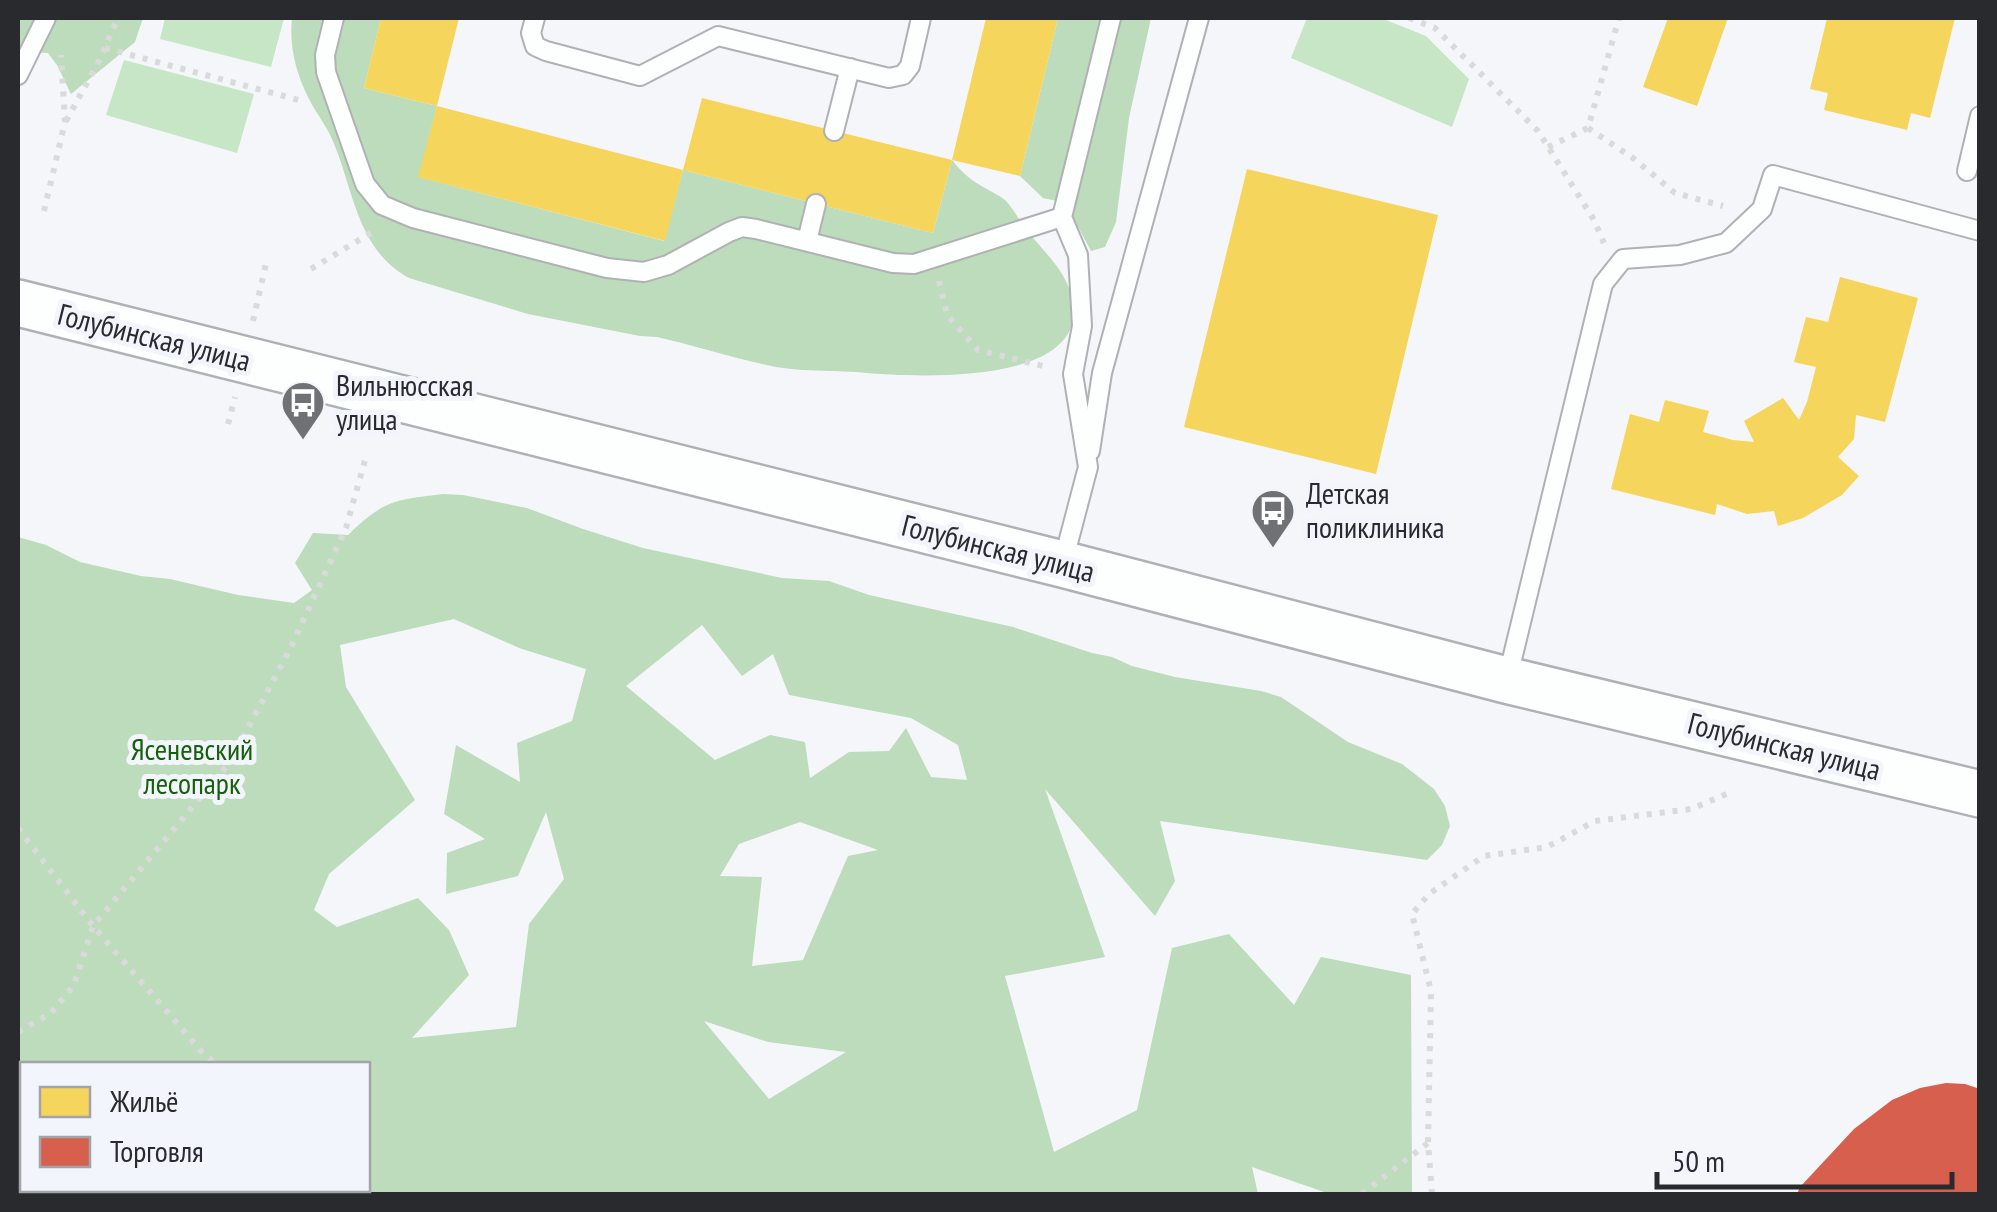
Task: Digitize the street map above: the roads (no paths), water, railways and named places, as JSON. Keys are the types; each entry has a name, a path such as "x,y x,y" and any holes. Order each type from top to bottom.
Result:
{"street":[{"name":"Голубинская улица","path":"18,303 1062,564 1506,680 1980,794"}],"lane":[{"path":"18,75 46,18"},
{"path":"334,18 325,55 326,72 365,184 382,205 413,218 607,268 644,272 668,266 742,227 892,263 914,264 1062,217"},
{"path":"535,18 531,34 535,46 640,76 718,36 889,78 903,75 910,66 921,18"},
{"path":"1088,467 1072,374 1082,326 1078,255 1062,217 1110,18"},
{"path":"1062,564 1088,467 1102,372 1199,18"},
{"path":"834,131 850,68"},
{"path":"1967,171 1980,116"},
{"path":"1506,680 1603,284 1623,259 1680,255 1726,243 1762,209 1773,176 1980,230"},
{"path":"806,241 816,204"}],"place":[{"name":"Вильнюсская улица","path":"303,441"},
{"name":"Детская поликлиника","path":"1273,549"}],"park label":[{"name":"Ясеневский лесопарк","path":"192,767"}]}
